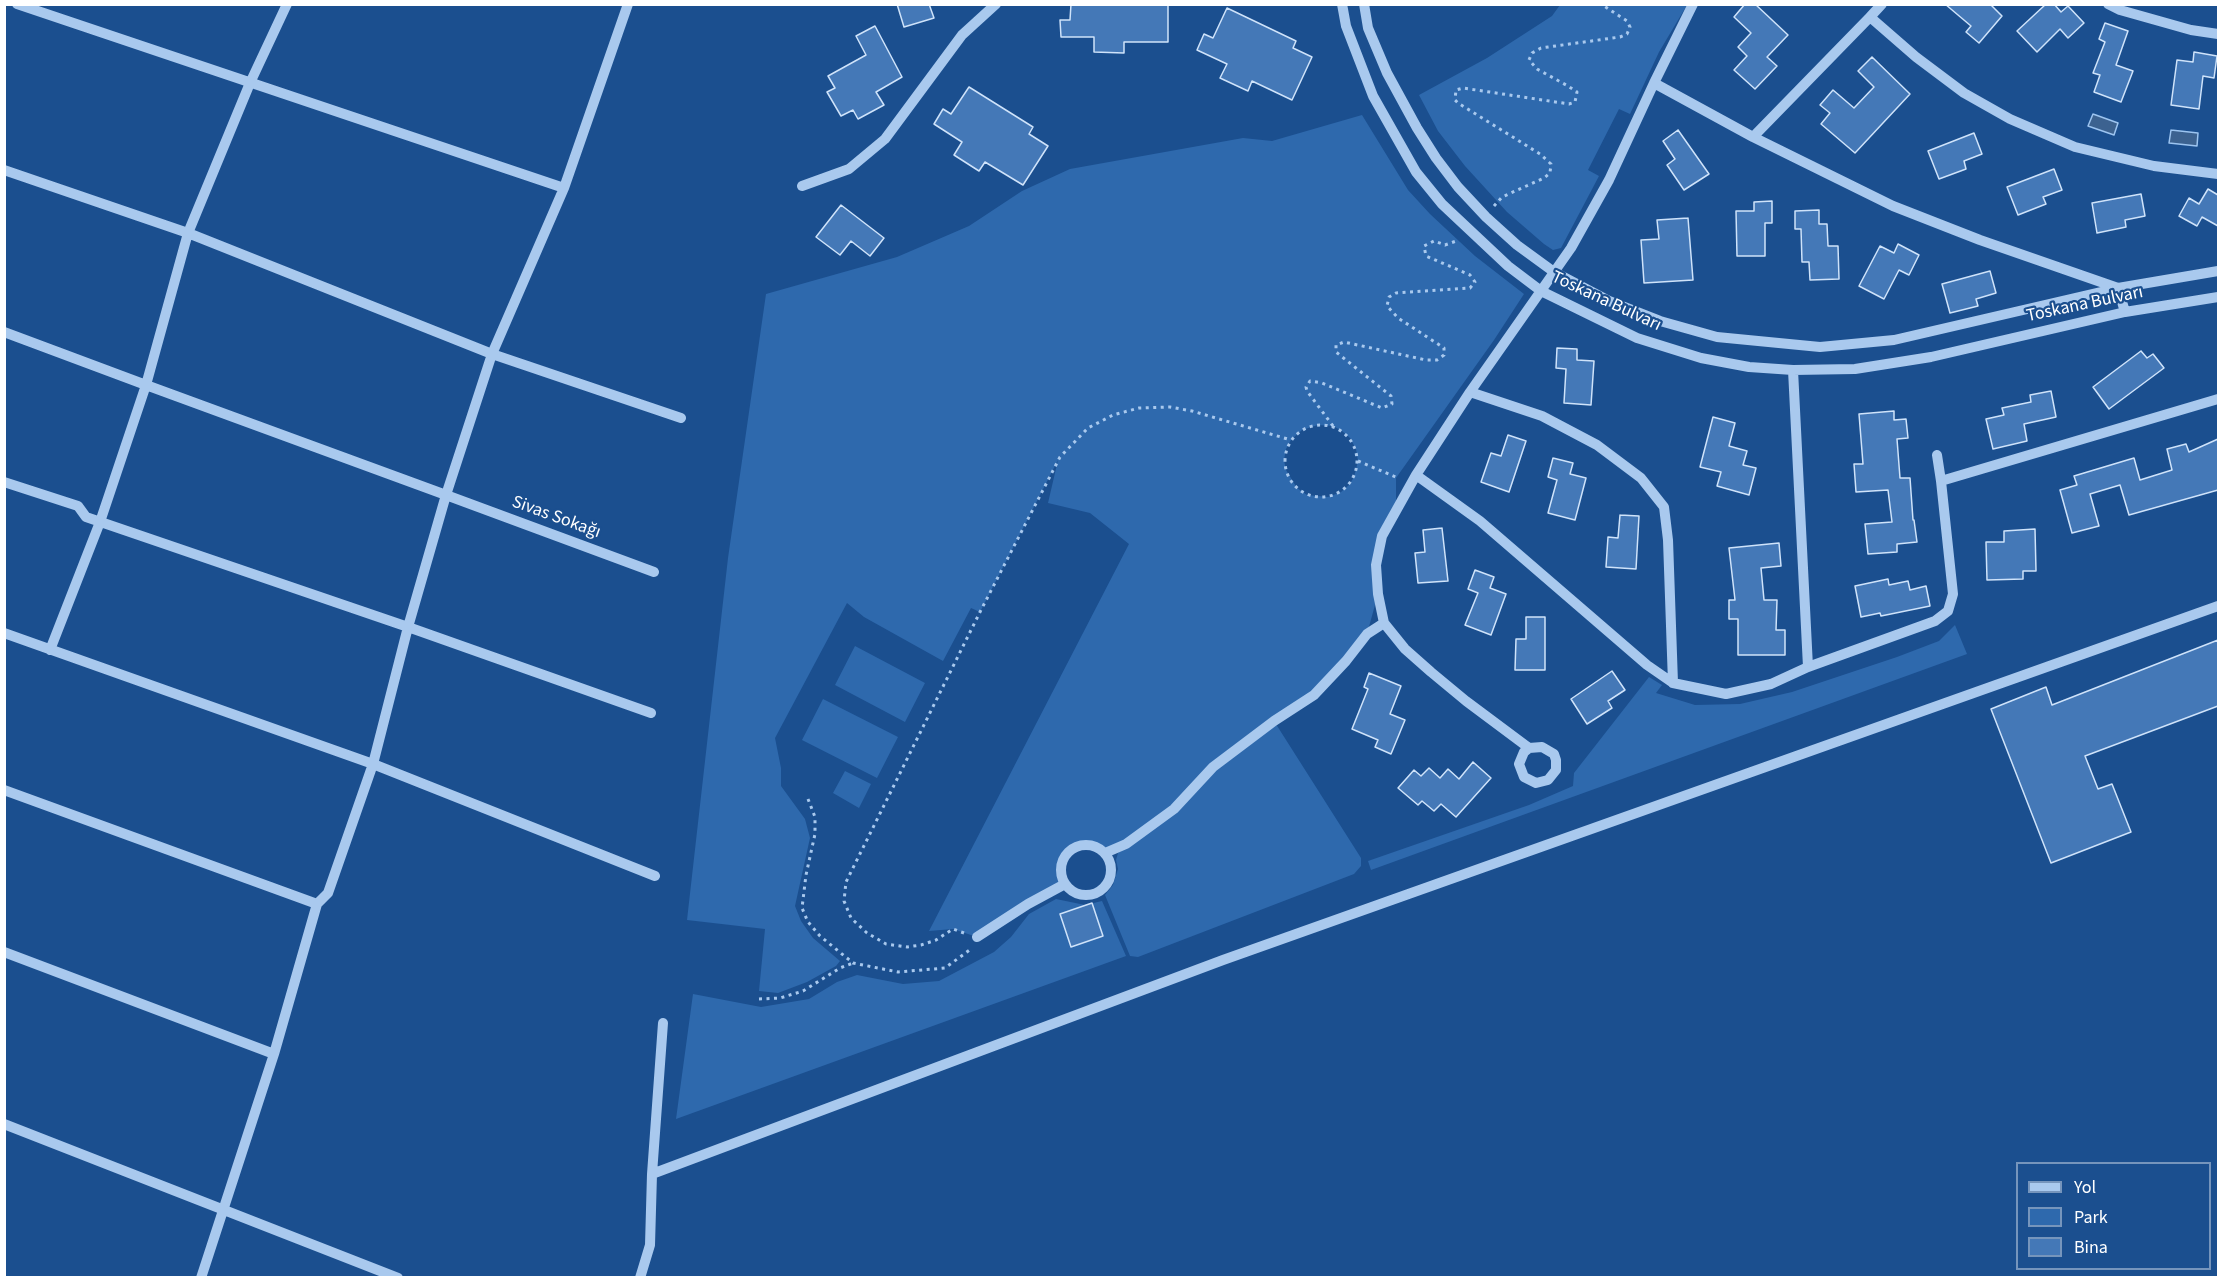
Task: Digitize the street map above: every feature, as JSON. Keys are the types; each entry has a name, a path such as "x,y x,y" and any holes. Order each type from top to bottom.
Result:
{"street":[{"path":"17,4 564,188"},
{"path":"50,650 100,522 146,385 188,233 250,83 287,4"},
{"path":"201,1278 274,1054 317,904 328,893 373,764 408,627 446,495 492,354 564,188 628,4"},
{"path":"802,186 849,169 885,139 962,35 996,4"},
{"name":"Toskana Bulvarı","path":"1342,4 1346,27 1373,96 1416,172 1442,204 1508,266 1541,291 1637,338 1701,358 1749,367 1793,370 1855,369 1931,357 2125,312 2218,297"},
{"name":"Toskana Bulvarı","path":"1364,4 1368,28 1387,73 1417,128 1458,187 1486,217 1517,245 1554,272 1619,305 1660,321 1717,337 1820,347 1894,340 2118,288 2218,271"},
{"path":"1529,748 1431,672 1405,649 1384,623 1378,594 1376,565 1382,536 1416,475 1470,392 1571,248 1609,180 1693,4"},
{"path":"1753,137 1882,4"},
{"path":"2108,4 2120,10 2192,30 2218,34"},
{"path":"1870,17 1916,57 1964,93 2010,119 2074,147 2154,166 2218,174"},
{"path":"1654,83 1753,137 1893,206 1980,240 2118,288 2125,312"},
{"path":"4,170 188,233 492,354 681,418"},
{"name":"Sivas Sokağı","path":"4,332 654,572"},
{"path":"1793,370 1808,667"},
{"path":"1470,392 1542,416 1597,445 1641,478 1664,507 1668,540 1673,683"},
{"path":"1941,480 2218,399"},
{"path":"1416,475 1480,522 1647,665 1673,683 1726,693 1772,684 1808,667 1935,621 1948,611 1953,594 1937,455"},
{"path":"4,482 78,506 86,517 100,522 651,713"},
{"path":"652,1174 1223,960 2218,606"},
{"path":"1105,853 1126,844 1174,809 1213,767 1274,721 1314,695 1346,662 1367,634 1384,623"},
{"path":"4,633 373,764 655,876"},
{"path":"4,790 317,904"},
{"path":"1090,845 1105,853 1110,860 1111,878 1101,891 1085,896 1070,890 1065,884 1061,868 1067,853 1074,848 1090,845"},
{"path":"977,937 1028,904 1065,884"},
{"path":"4,952 274,1054"},
{"path":"640,1278 650,1245 652,1174 663,1023"},
{"path":"4,1124 224,1208 398,1278"}],"path":[{"path":"1486,217 1502,197 1544,178 1550,173 1551,164 1540,154 1458,103 1455,100 1456,90 1463,88 1569,105 1575,102 1576,92 1537,69 1529,60 1532,53 1541,48 1620,37 1627,34 1630,27 1627,21 1601,4"},
{"path":"1333,426 1309,426 1291,440 1286,449 1284,460 1289,479 1307,495 1328,497 1341,492 1354,477 1358,461 1356,449 1350,438 1333,426 1306,387 1310,381 1322,383 1382,408 1392,404 1391,396 1336,352 1336,345 1344,342 1426,360 1437,360 1444,355 1444,348 1398,318 1387,306 1389,297 1396,293 1470,288 1475,282 1470,276 1426,256 1424,246 1434,241 1445,245 1453,243 1470,232"},
{"path":"808,799 815,817 815,834 802,908 808,922 820,936 854,963 898,972 945,968 970,952 977,937 953,929 936,940 921,945 907,947 886,944 867,933 851,918 844,901 846,882 1060,457 1088,428 1113,416 1139,408 1170,407 1192,411 1291,440"},
{"path":"1358,461 1396,478 1416,475"},
{"path":"759,999 780,998 803,991 854,963"}],"green space":[{"path":"1560,5 1687,5 1659,52 1630,114 1619,109 1588,170 1599,176 1561,248 1553,250 1507,212 1465,166 1438,131 1419,95 1487,58 1552,16"},
{"path":"1362,115 1408,190 1475,256 1524,294 1396,478 1396,508 1382,536 1378,594 1367,634 1314,695 1274,721 1361,858 1361,866 1354,874 1138,957 1130,956 1105,895 1113,885 1118,869 1116,860 1118,853 1125,845 1105,853 1098,848 1082,845 1067,853 1063,860 1061,868 1065,884 977,937 953,929 929,931 1129,544 1090,513 1048,503 1058,460 980,612 971,608 943,661 864,617 847,603 775,738 781,768 781,786 805,819 810,838 795,906 801,921 813,938 840,961 836,966 807,982 778,993 759,991 765,929 687,920 728,558 766,294 897,257 969,226 1022,191 1070,169 1243,138 1272,141","holes":["1318,425 1333,426 1350,438 1356,449 1358,461 1354,477 1341,492 1328,497 1307,495 1297,488 1286,470 1284,460 1286,449 1291,440 1302,430"]},
{"path":"1955,625 1967,654 1371,870 1368,861 1529,805 1573,786 1574,773 1649,677 1662,685 1656,693 1695,705 1740,704 1792,692 1897,657 1939,641"},
{"path":"855,646 925,683 905,722 835,685"},
{"path":"823,699 898,737 877,778 802,740"},
{"path":"845,771 871,784 859,808 833,793"},
{"path":"1056,899 1085,905 1102,901 1126,956 676,1119 693,994 761,1007 809,999 837,982 857,975 903,984 939,981 994,952 1011,937 1029,914"}],"shaded area":[{"path":"2093,114 2118,123 2114,135 2088,126"},
{"path":"2171,130 2198,133 2197,146 2169,143"}],"building":[{"path":"897,4 929,4 934,18 904,27"},
{"path":"1071,4 1168,4 1168,42 1124,42 1124,53 1094,52 1094,37 1061,37 1060,20 1070,20"},
{"path":"1745,4 1755,4 1788,35 1767,57 1777,66 1755,89 1734,70 1747,56 1738,47 1751,33 1734,17"},
{"path":"1945,4 1990,4 2002,16 1979,43 1966,32 1971,26"},
{"path":"2046,4 2054,4 2061,12 2068,6 2084,23 2068,38 2060,29 2037,52 2017,31"},
{"path":"1227,8 1296,41 1293,48 1312,57 1292,100 1252,81 1248,91 1220,78 1227,64 1197,50 1204,34 1213,38"},
{"path":"2105,23 2128,31 2116,65 2133,71 2121,102 2094,92 2100,75 2093,73 2105,42 2099,39"},
{"path":"875,26 902,77 876,92 884,105 858,119 853,110 841,116 827,92 835,88 828,76 866,55 856,36"},
{"path":"2194,52 2217,56 2214,78 2203,76 2199,109 2171,105 2177,60 2193,62"},
{"path":"1872,57 1910,94 1855,153 1821,124 1830,113 1820,105 1833,90 1854,108 1874,87 1858,71"},
{"path":"969,87 1033,127 1029,134 1048,146 1023,185 985,162 979,171 954,155 962,142 934,124 943,109 951,114"},
{"path":"1678,130 1709,174 1684,190 1667,165 1675,159 1663,141"},
{"path":"1974,133 1982,154 1964,161 1966,169 1939,179 1928,151"},
{"path":"2054,169 2062,190 2043,197 2046,204 2018,215 2007,187"},
{"path":"2208,189 2218,195 2218,226 2202,217 2197,226 2179,216 2189,198 2199,204"},
{"path":"2141,194 2145,216 2125,220 2126,227 2097,233 2092,203"},
{"path":"1772,201 1772,223 1765,223 1765,256 1737,256 1736,211 1754,211 1754,202"},
{"path":"841,205 884,238 870,256 851,241 840,255 816,237"},
{"path":"1819,210 1819,224 1827,224 1828,246 1838,246 1839,279 1810,280 1809,262 1802,262 1801,229 1795,229 1795,211"},
{"path":"1688,218 1693,280 1644,283 1641,240 1659,239 1657,220"},
{"path":"1898,244 1919,255 1909,275 1899,270 1884,299 1859,286 1880,246 1894,253"},
{"path":"1990,271 1996,293 1976,299 1978,306 1950,313 1942,284"},
{"path":"1557,348 1577,349 1577,360 1594,361 1591,405 1564,403 1566,369 1556,368"},
{"path":"2141,351 2147,358 2153,354 2164,368 2109,409 2093,387"},
{"path":"2051,391 2056,417 2024,424 2027,441 1993,449 1986,419 2004,415 2002,408 2031,402 2030,395"},
{"path":"1894,411 1894,420 1906,419 1908,438 1897,439 1900,478 1910,478 1917,542 1897,544 1897,552 1868,554 1865,524 1892,522 1888,490 1856,492 1854,464 1863,464 1859,414"},
{"path":"1713,417 1735,423 1729,446 1747,451 1743,465 1756,468 1749,495 1717,486 1721,472 1700,467"},
{"path":"1508,435 1526,441 1509,492 1481,482 1491,453 1501,456"},
{"path":"2218,439 2218,490 2129,515 2120,485 2090,494 2099,526 2072,533 2060,490 2077,485 2074,476 2134,458 2140,480 2172,470 2167,449 2186,444 2189,452"},
{"path":"1553,458 1573,463 1570,474 1586,478 1575,520 1548,513 1557,480 1548,477"},
{"path":"1620,515 1639,516 1636,569 1606,567 1608,537 1618,538"},
{"path":"1442,528 1448,581 1418,583 1415,553 1425,552 1423,530"},
{"path":"2035,529 2036,571 2023,571 2023,579 1987,580 1986,542 2004,542 2004,531"},
{"path":"1779,543 1781,566 1761,568 1764,600 1777,600 1776,630 1785,630 1785,655 1738,655 1738,619 1729,619 1729,600 1735,600 1729,548"},
{"path":"1475,570 1494,577 1490,588 1506,594 1491,635 1465,625 1478,593 1468,589"},
{"path":"1888,579 1889,585 1908,581 1910,590 1926,586 1930,606 1881,616 1880,613 1861,617 1855,586"},
{"path":"1526,617 1545,617 1545,670 1515,670 1516,639 1526,639"},
{"path":"2218,640 2218,706 2085,756 2098,789 2112,784 2131,832 2051,863 1991,709 2046,687 2052,705"},
{"path":"1612,671 1625,690 1608,701 1612,708 1587,724 1571,699"},
{"path":"1369,673 1401,686 1390,714 1405,720 1391,754 1375,747 1378,740 1352,729 1368,689 1364,687"},
{"path":"1473,762 1491,778 1456,817 1441,804 1434,811 1422,801 1418,805 1398,788 1414,770 1421,776 1429,768 1440,778 1448,769 1459,779"},
{"path":"1092,903 1103,936 1071,947 1060,914"}]}
